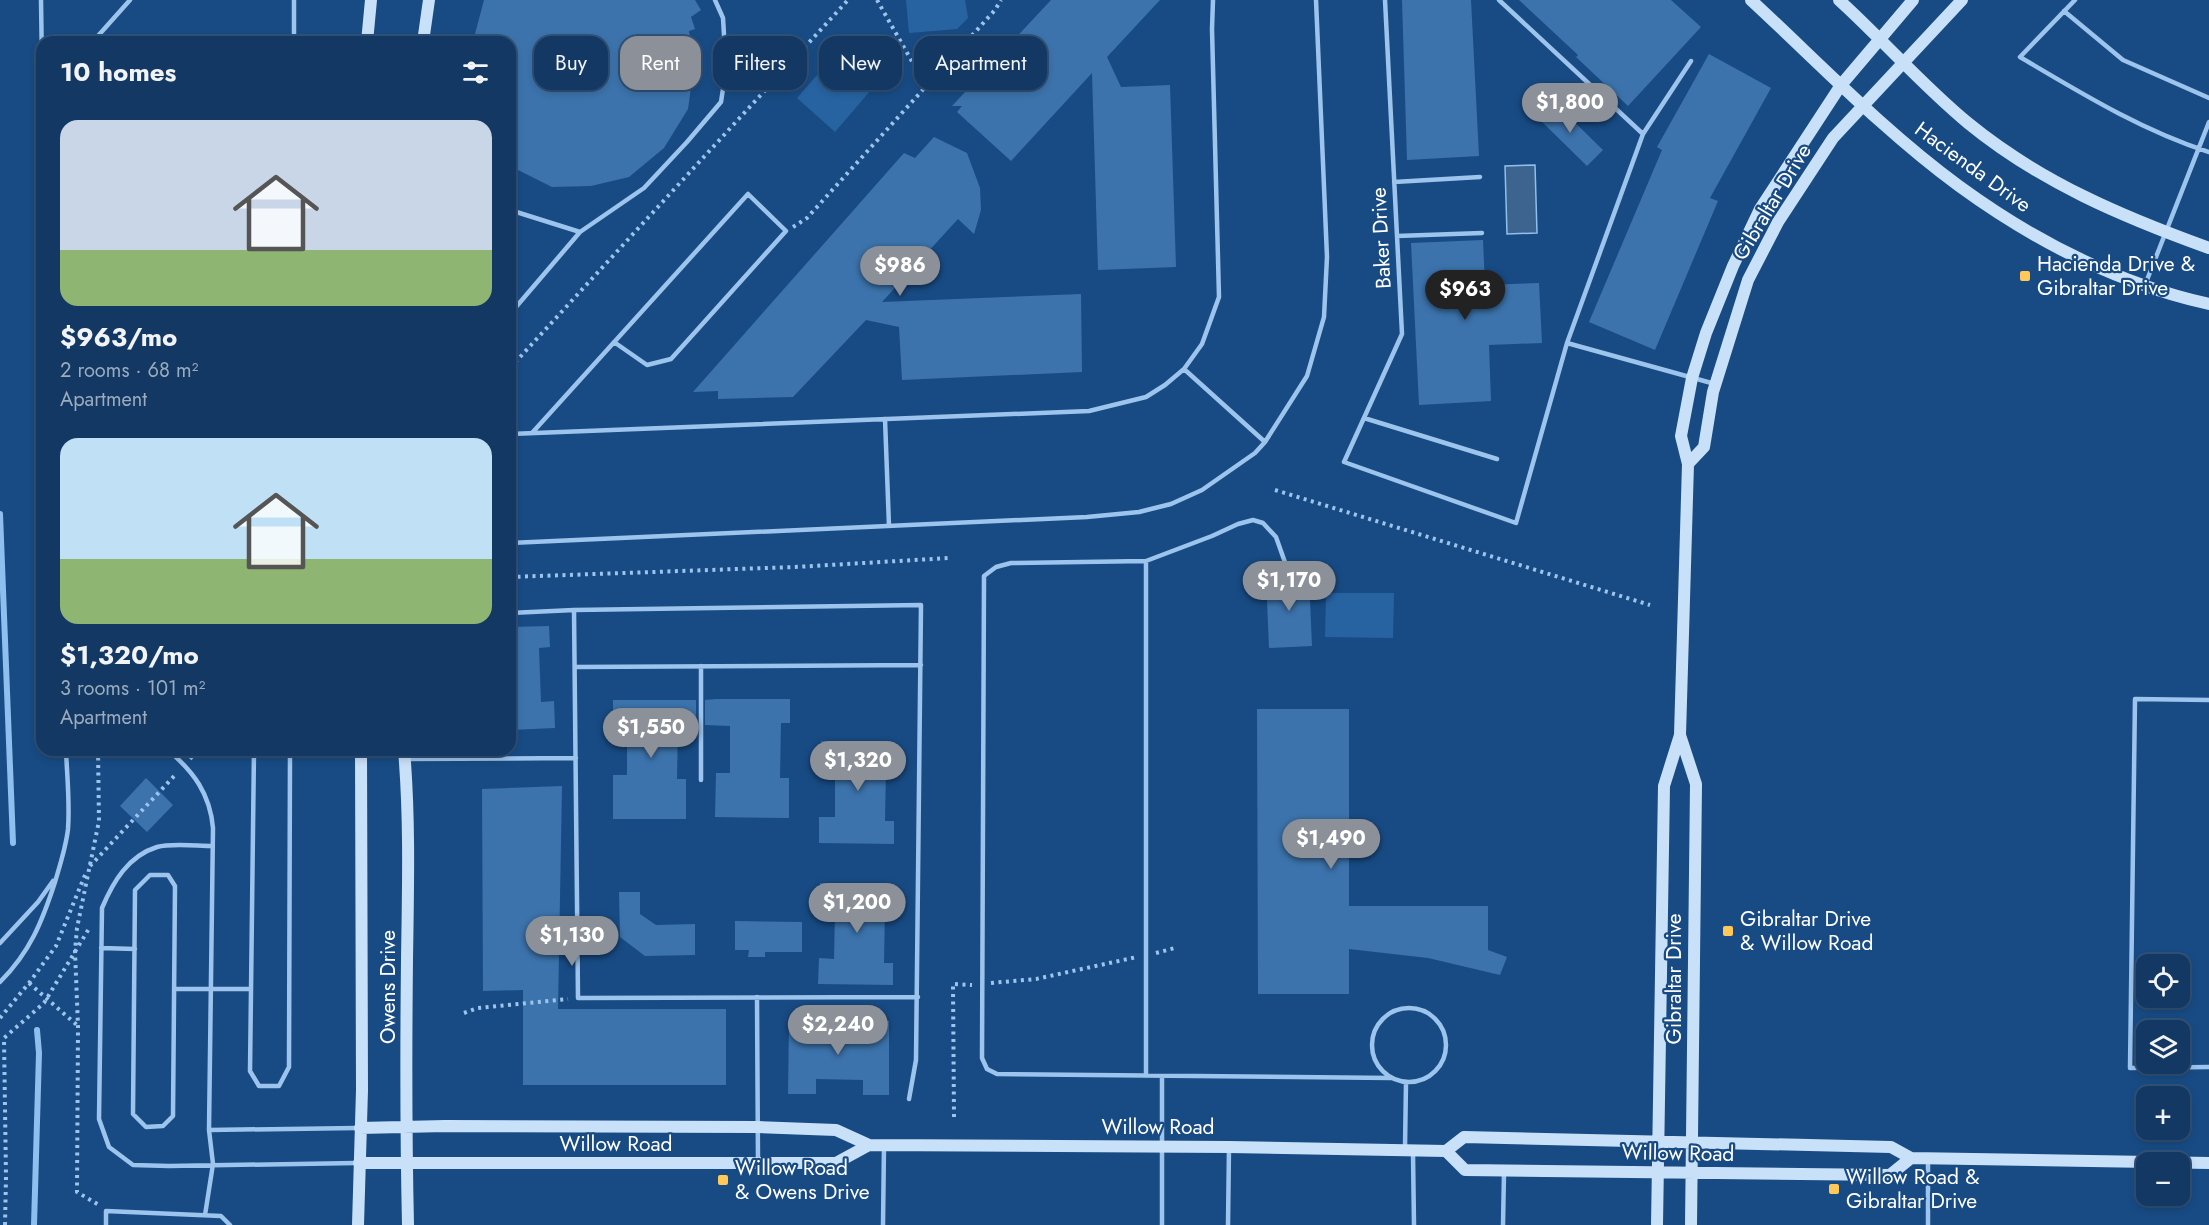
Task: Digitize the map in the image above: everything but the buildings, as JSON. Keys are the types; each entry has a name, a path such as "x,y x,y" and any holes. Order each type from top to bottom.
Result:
{"street":[{"path":"368,36 371,0"},
{"path":"424,36 429,0"},
{"name":"Hacienda Drive","path":"1751,0 1864,106 1958,186 2066,253 2145,285 2209,304"},
{"name":"Hacienda Drive","path":"1839,0 1969,123 2021,160 2083,198 2165,233 2209,248"},
{"name":"Gibraltar Drive","path":"1657,1225 1664,786 1680,735 1688,464 1682,436 1692,378 1706,333 1725,285 1760,209 1841,85 1913,0"},
{"name":"Gibraltar Drive","path":"1688,464 1704,447 1715,384 1748,280 1778,222 1833,138 1962,0"},
{"name":"Gibraltar Drive","path":"1680,735 1696,784 1691,1225"},
{"name":"Owens Drive","path":"358,1225 361,756"},
{"name":"Owens Drive","path":"404,756 408,846 406,1126 408,1225"},
{"name":"Willow Road","path":"360,1128 406,1126 758,1127 836,1131 869,1145 1229,1147 1409,1151 1446,1151 1464,1137 1891,1147 1911,1158 1928,1159 2209,1163"},
{"name":"Willow Road","path":"359,1162 836,1163 869,1145"},
{"name":"Willow Road","path":"1446,1151 1465,1170 1890,1175 1911,1158"}],"lane":[{"path":"41,0 42,36"},
{"path":"99,36 130,0"},
{"path":"294,0 294,36"},
{"path":"516,307 580,232 644,188 721,102 726,69 723,18 715,0"},
{"path":"516,434 1089,411 1146,397 1184,369 1202,344 1219,297 1213,0"},
{"path":"516,543 1139,512 1171,504 1202,490 1255,453 1265,442 1307,376 1324,316 1327,256 1316,0"},
{"name":"Baker Drive","path":"1385,0 1402,334 1344,462 1516,523 1567,343"},
{"path":"1499,0 1643,134"},
{"path":"2075,0 2020,57 2094,101 2145,127 2209,152"},
{"path":"2064,11 2122,60 2209,98"},
{"path":"1691,61 1643,134 1567,343 1715,384"},
{"path":"2145,285 2209,123"},
{"path":"1394,182 1480,177"},
{"path":"531,433 748,194 786,231 671,359 647,365 614,342"},
{"path":"516,212 580,232"},
{"path":"1397,236 1482,233"},
{"path":"1184,369 1265,442"},
{"path":"1364,418 1497,459"},
{"path":"885,419 890,526"},
{"path":"1287,568 1276,537 1263,523 1253,520 1146,561 1011,563 996,567 984,576 982,1058 987,1069 997,1074 1391,1078 1406,1082 1419,1080 1431,1074 1440,1064 1445,1051 1445,1037 1440,1025 1429,1014 1415,1008 1400,1008 1386,1015 1376,1027 1372,1041 1373,1055 1380,1068 1391,1078"},
{"path":"1146,561 1146,1076"},
{"path":"516,613 921,604 918,997 916,1060 909,1099"},
{"path":"574,610 578,998 918,997"},
{"path":"575,667 921,665"},
{"path":"701,666 701,780"},
{"path":"2209,700 2135,699 2130,1068 2209,1067"},
{"path":"0,982 16,966 33,941 63,857 68,829 66,756"},
{"path":"174,756 200,783 212,810 209,1130 213,1164 205,1215"},
{"path":"254,756 250,1071 259,1086 279,1086 289,1067 290,756"},
{"path":"490,756 576,758"},
{"path":"213,846 158,847 136,856 111,885 102,908 99,1119 108,1147 133,1164 170,1166 359,1162"},
{"path":"150,875 168,875 176,886 173,1116 163,1126 146,1127 133,1114 135,949 135,890 150,875"},
{"path":"0,943 38,902 57,876"},
{"path":"101,948 135,949"},
{"path":"175,988 250,989"},
{"path":"757,997 758,1164"},
{"path":"1162,1076 1162,1225"},
{"path":"1406,1082 1414,1225"},
{"path":"209,1130 360,1128"},
{"path":"883,1225 884,1145"},
{"path":"1227,1225 1229,1147"},
{"path":"1928,1159 1928,1225"},
{"path":"1503,1225 1504,1170"},
{"path":"106,1225 106,1211 221,1216 230,1225"}],"path":[{"path":"516,361 848,0"},
{"path":"877,0 914,65"},
{"path":"971,36 1001,0"},
{"path":"786,231 807,218 922,90"},
{"path":"1275,490 1650,605"},
{"path":"516,577 795,567 949,558"},
{"path":"98,756 99,821 88,868 75,951 78,1026 77,1192 94,1200 106,1211"},
{"path":"0,1018 30,983 56,946 88,868 184,766"},
{"path":"5,1225 4,1038 46,1001 102,908"},
{"path":"954,1117 953,984 1036,979 1175,948"},
{"path":"30,983 46,1001 78,1026"},
{"path":"464,1013 478,1008 578,998"}],"shaded area":[{"path":"906,0 965,0 968,18 957,29 909,33"},
{"path":"819,73 819,90 871,90 835,132 797,98 804,90 807,90 807,87"},
{"path":"1535,165 1537,233 1507,234 1505,166"},
{"path":"1326,593 1394,593 1393,638 1325,637"}],"waterway":[{"path":"0,514 13,843"},
{"path":"34,1225 39,1053 37,1030"}],"place":[{"name":"Hacienda Drive & Gibraltar Drive","path":"2025,276"},
{"name":"Gibraltar Drive & Willow Road","path":"1728,931"},
{"name":"Willow Road & Owens Drive","path":"723,1180"},
{"name":"Willow Road & Gibraltar Drive","path":"1834,1189"}]}
